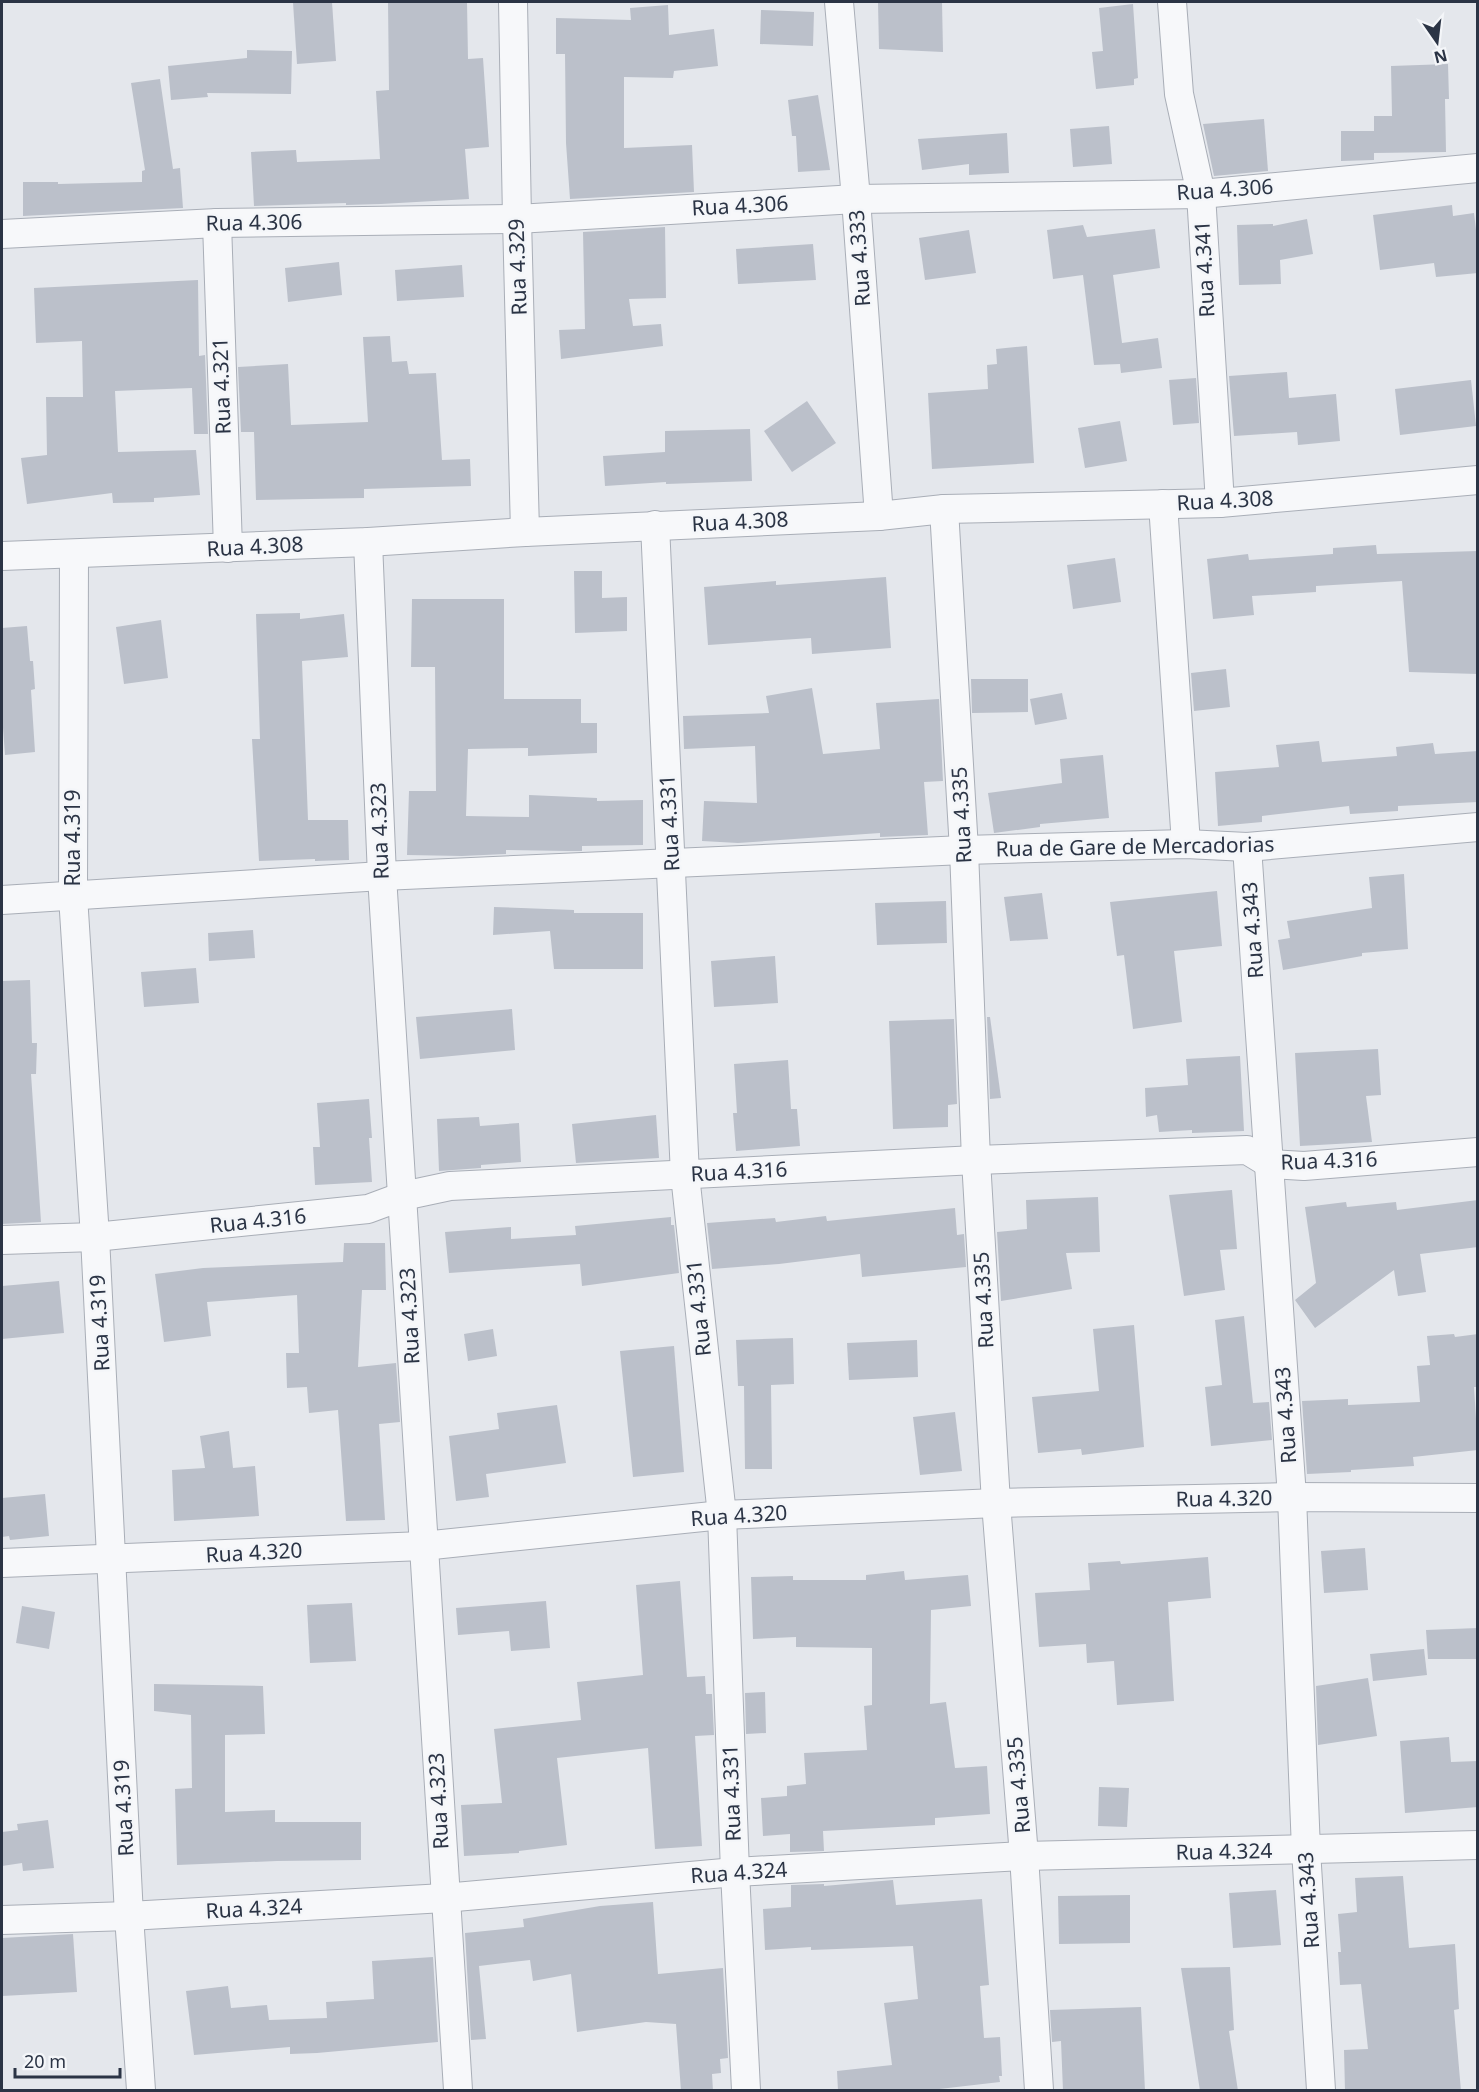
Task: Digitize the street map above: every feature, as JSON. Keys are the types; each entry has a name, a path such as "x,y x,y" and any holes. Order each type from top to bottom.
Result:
{"street":[{"name":"Rua 4.329","path":"513,2 525,532"},
{"name":"Rua 4.333","path":"839,2 879,516"},
{"name":"Rua 4.341","path":"1172,2 1179,94 1201,194 1220,504"},
{"name":"Rua 4.306","path":"2,234 217,223 517,219 856,199 1201,194 1478,168"},
{"name":"Rua 4.321","path":"217,223 228,548"},
{"name":"Rua 4.308","path":"2,556 368,542 655,525 879,516 944,509 1220,504 1478,480"},
{"path":"1164,504 1186,844"},
{"name":"Rua 4.335","path":"944,509 964,850 976,1160 996,1503 1024,1856 1039,2091"},
{"name":"Rua 4.331","path":"655,525 685,1175 722,1515 735,1872 746,2091"},
{"name":"Rua 4.323","path":"368,542 382,876 444,1898 458,2091"},
{"name":"Rua 4.319","path":"75,555 73,896 95,1237 129,1916 141,2091"},
{"name":"Rua de Gare de Mercadorias","path":"2,900 382,876 964,850 1186,844 1247,847 1478,827"},
{"name":"Rua 4.343","path":"1247,847 1292,1497 1306,1850 1322,2091"},
{"name":"Rua 4.316","path":"2,1240 95,1237 368,1209 403,1196 450,1186 976,1160 1247,1150 1270,1164 1304,1166 1478,1152"},
{"name":"Rua 4.320","path":"2,1563 423,1546 722,1515 996,1503 1292,1497 1478,1498"},
{"name":"Rua 4.324","path":"2,1920 129,1916 444,1898 735,1872 1024,1856 1478,1845"}],"building":[{"path":"293,2 332,2 336,61 297,64"},
{"path":"388,2 467,2 468,59 483,58 489,147 465,149 469,199 381,204 254,206 251,152 296,150 297,162 380,159 376,91 389,90"},
{"path":"878,2 942,2 943,52 879,49"},
{"path":"1133,4 1138,78 1134,79 1134,85 1096,89 1092,52 1103,51 1099,8"},
{"path":"668,5 669,35 714,29 718,66 674,71 673,78 624,77 624,148 692,145 694,192 570,199 566,143 565,54 556,54 556,18 631,20 630,8"},
{"path":"761,10 814,12 813,46 760,44"},
{"path":"247,50 292,51 291,94 207,93 208,97 171,100 168,66 247,58"},
{"path":"1448,64 1449,99 1445,99 1446,152 1374,153 1374,160 1341,161 1341,131 1374,131 1374,116 1392,116 1391,66"},
{"path":"160,79 173,169 180,168 183,208 23,216 23,182 58,182 58,184 142,182 142,171 145,170 131,83"},
{"path":"818,95 830,170 798,172 796,136 792,136 788,100"},
{"path":"1264,119 1268,171 1214,176 1203,124"},
{"path":"1109,126 1112,164 1073,167 1070,129"},
{"path":"1007,133 1009,173 969,175 969,164 922,170 918,139"},
{"path":"1452,205 1453,216 1474,213 1478,273 1436,277 1434,263 1380,270 1373,215"},
{"path":"1307,219 1313,254 1280,260 1281,284 1239,285 1237,225 1273,224 1273,226"},
{"path":"1083,225 1087,237 1155,229 1160,268 1113,275 1122,343 1158,338 1162,368 1121,373 1120,364 1094,365 1083,275 1053,279 1047,230"},
{"path":"665,227 666,298 629,299 633,326 661,324 663,346 561,359 559,330 585,329 583,232"},
{"path":"969,230 976,273 925,280 919,238"},
{"path":"813,244 816,280 738,284 736,249"},
{"path":"339,262 342,295 288,302 285,268"},
{"path":"462,265 464,297 397,301 395,270"},
{"path":"198,280 199,356 205,355 208,434 194,434 192,388 115,391 118,452 196,450 200,495 154,498 154,502 113,503 112,493 27,504 21,458 47,455 46,397 83,397 82,341 36,343 34,288"},
{"path":"390,336 392,362 407,361 409,374 436,373 442,460 470,459 471,486 364,489 364,498 256,500 254,432 241,432 238,367 288,364 291,425 368,422 363,337"},
{"path":"1027,346 1034,463 932,469 928,393 988,389 987,365 997,364 996,349"},
{"path":"1287,372 1289,398 1336,394 1340,441 1298,445 1297,432 1234,436 1229,376"},
{"path":"1196,378 1199,423 1173,425 1169,380"},
{"path":"1471,380 1476,426 1400,435 1395,389"},
{"path":"807,401 836,443 792,472 764,431"},
{"path":"1120,421 1127,461 1085,468 1078,428"},
{"path":"750,429 752,481 666,484 666,482 605,486 603,456 665,452 665,431"},
{"path":"1376,545 1377,554 1478,551 1478,674 1409,672 1402,581 1316,586 1316,592 1252,596 1254,615 1213,619 1207,559 1248,554 1249,560 1333,554 1333,548"},
{"path":"1115,558 1121,602 1073,609 1067,565"},
{"path":"574,571 602,571 602,598 627,597 627,631 575,633"},
{"path":"886,577 891,648 812,654 811,638 708,645 704,587 776,581 776,585"},
{"path":"412,599 504,599 504,699 581,699 581,723 597,723 597,753 528,756 528,748 468,749 466,816 529,817 529,795 597,798 597,801 643,800 643,845 582,846 582,851 506,850 506,854 407,855 409,791 436,791 435,667 411,667"},
{"path":"300,613 300,619 344,614 348,657 302,661 308,820 348,820 349,860 259,861 252,739 260,739 256,614"},
{"path":"161,620 168,678 124,684 116,627"},
{"path":"27,626 35,689 31,690 35,752 5,755 2,714 2,628"},
{"path":"1226,669 1230,707 1194,711 1191,673"},
{"path":"971,679 1028,679 1028,712 972,713"},
{"path":"812,688 823,754 880,749 876,703 939,699 943,781 924,782 928,835 880,837 880,833 738,843 702,841 704,801 757,803 755,746 684,749 683,716 769,713 766,696"},
{"path":"1062,693 1067,719 1035,725 1030,699"},
{"path":"1319,741 1322,762 1397,756 1396,747 1433,743 1435,754 1478,751 1478,802 1398,806 1398,811 1350,814 1349,806 1262,816 1262,822 1218,826 1215,772 1279,767 1276,745"},
{"path":"1103,755 1109,818 1040,824 1040,827 994,833 988,793 1062,783 1060,759"},
{"path":"1404,874 1408,949 1362,953 1362,956 1283,970 1278,940 1290,938 1287,921 1372,908 1369,877"},
{"path":"1217,891 1222,946 1174,951 1182,1022 1133,1029 1124,955 1117,956 1110,902"},
{"path":"1042,893 1048,939 1010,941 1004,897"},
{"path":"946,901 947,943 877,945 875,903"},
{"path":"494,907 574,910 574,913 643,913 643,969 554,969 550,931 493,935"},
{"path":"253,930 255,958 209,961 208,933"},
{"path":"775,956 778,1003 714,1007 711,961"},
{"path":"196,968 199,1003 144,1007 141,972"},
{"path":"30,980 32,1043 37,1043 36,1074 31,1074 41,1222 2,1224 2,981"},
{"path":"512,1009 515,1050 420,1059 416,1017"},
{"path":"987,1017 990,1017 1001,1098 990,1099"},
{"path":"954,1019 957,1104 948,1105 948,1127 893,1129 889,1021"},
{"path":"1378,1049 1381,1095 1366,1096 1372,1142 1300,1146 1295,1053"},
{"path":"1240,1056 1244,1131 1159,1132 1157,1115 1146,1117 1145,1088 1188,1085 1186,1059"},
{"path":"788,1060 791,1109 797,1109 800,1146 736,1151 733,1113 737,1113 734,1064"},
{"path":"369,1099 372,1182 315,1185 313,1147 320,1147 317,1103"},
{"path":"656,1115 659,1158 576,1163 572,1124"},
{"path":"479,1117 480,1126 519,1123 521,1162 439,1171 437,1119"},
{"path":"1232,1190 1237,1249 1220,1250 1225,1290 1184,1296 1169,1195"},
{"path":"1098,1197 1100,1252 1066,1253 1072,1289 1001,1301 997,1232 1027,1229 1026,1200"},
{"path":"1478,1200 1478,1247 1420,1254 1426,1292 1398,1296 1394,1270 1315,1328 1295,1300 1316,1283 1305,1207 1346,1202 1347,1207 1396,1202 1397,1210"},
{"path":"955,1208 957,1235 964,1234 966,1267 862,1277 860,1254 712,1269 707,1223 775,1218 776,1222 826,1216 827,1221"},
{"path":"671,1217 671,1225 674,1225 679,1273 582,1286 580,1264 449,1273 445,1232 511,1227 511,1239 576,1235 575,1226"},
{"path":"344,1243 385,1243 386,1290 362,1290 358,1367 396,1363 400,1422 379,1424 385,1520 346,1521 338,1410 309,1413 307,1387 287,1388 286,1353 299,1353 297,1295 207,1302 211,1336 164,1342 155,1274 203,1268 343,1262"},
{"path":"59,1281 64,1333 2,1339 2,1286"},
{"path":"1244,1316 1253,1403 1269,1402 1272,1440 1211,1446 1205,1387 1222,1385 1215,1320"},
{"path":"1134,1325 1144,1447 1082,1455 1081,1449 1038,1453 1032,1397 1099,1391 1093,1329"},
{"path":"493,1329 497,1356 468,1361 464,1334"},
{"path":"1454,1334 1455,1337 1478,1334 1478,1387 1474,1387 1478,1450 1413,1457 1414,1466 1307,1474 1302,1401 1348,1399 1348,1405 1420,1402 1417,1366 1430,1365 1427,1336"},
{"path":"793,1338 794,1384 771,1385 772,1469 745,1469 744,1386 738,1386 736,1340"},
{"path":"917,1340 918,1377 849,1380 847,1343"},
{"path":"674,1346 684,1472 633,1477 620,1351"},
{"path":"557,1405 566,1463 486,1474 489,1497 456,1501 449,1436 499,1429 497,1413"},
{"path":"955,1412 962,1471 920,1475 913,1417"},
{"path":"229,1431 233,1468 255,1466 259,1516 174,1521 172,1470 205,1468 200,1436"},
{"path":"45,1494 49,1536 10,1540 9,1536 2,1537 2,1498"},
{"path":"1365,1548 1368,1590 1324,1593 1321,1551"},
{"path":"1208,1557 1211,1598 1168,1602 1174,1701 1117,1705 1114,1661 1087,1663 1086,1644 1039,1647 1035,1593 1090,1590 1088,1563 1120,1561 1121,1564"},
{"path":"904,1571 905,1580 968,1575 971,1606 931,1610 930,1704 946,1702 955,1768 987,1766 990,1814 935,1818 935,1825 823,1831 824,1851 790,1852 790,1834 763,1836 761,1798 787,1796 787,1786 806,1784 804,1753 867,1750 864,1706 872,1705 872,1648 796,1647 796,1637 753,1639 751,1577 793,1576 793,1580 866,1580 866,1575"},
{"path":"680,1581 687,1677 705,1676 706,1694 712,1694 714,1735 695,1736 702,1846 655,1849 648,1748 557,1758 567,1845 519,1851 519,1853 464,1856 461,1805 502,1803 494,1729 581,1720 577,1682 643,1675 636,1585"},
{"path":"546,1601 550,1648 511,1651 509,1631 458,1635 456,1608"},
{"path":"352,1603 356,1661 310,1663 307,1605"},
{"path":"22,1606 55,1612 49,1649 16,1643"},
{"path":"1478,1628 1478,1659 1428,1659 1426,1630"},
{"path":"1424,1649 1427,1675 1373,1681 1370,1654"},
{"path":"1368,1678 1377,1736 1318,1745 1316,1686"},
{"path":"154,1684 263,1686 265,1734 225,1735 225,1812 275,1810 275,1822 361,1822 361,1860 177,1865 175,1789 192,1788 191,1715 154,1711"},
{"path":"765,1692 766,1733 746,1734 745,1693"},
{"path":"1449,1737 1451,1762 1478,1761 1478,1807 1405,1813 1400,1741"},
{"path":"1099,1787 1129,1788 1127,1827 1098,1826"},
{"path":"48,1820 54,1868 23,1871 22,1863 2,1866 2,1832 18,1830 17,1824"},
{"path":"1403,1876 1409,1948 1455,1944 1459,2009 1454,2010 1461,2091 1345,2091 1344,2050 1368,2049 1361,1984 1340,1985 1338,1952 1341,1952 1338,1914 1357,1912 1355,1878"},
{"path":"893,1880 896,1905 982,1899 989,1985 980,1986 984,2038 1000,2037 1002,2076 999,2076 1000,2082 922,2091 838,2091 837,2071 892,2065 884,2003 918,1999 913,1946 765,1950 763,1909 791,1907 791,1885 824,1884 824,1886"},
{"path":"1276,1890 1281,1945 1233,1948 1229,1893"},
{"path":"1130,1895 1130,1943 1059,1944 1058,1896"},
{"path":"653,1902 658,1974 723,1968 728,2058 720,2059 721,2073 712,2074 713,2091 681,2091 676,2024 646,2022 577,2032 571,1974 533,1981 530,1960 479,1966 486,2039 471,2040 465,1933 524,1927 523,1919 600,1906"},
{"path":"73,1934 77,1992 2,1996 2,1938"},
{"path":"433,1957 438,2042 317,2053 290,2054 290,2047 194,2055 186,1991 228,1986 231,2008 267,2005 269,2020 327,2018 326,2002 374,1999 372,1961"},
{"path":"1230,1967 1234,2030 1229,2031 1238,2091 1200,2091 1181,1968"},
{"path":"1141,2007 1145,2091 1063,2091 1061,2041 1052,2042 1050,2010"}]}
